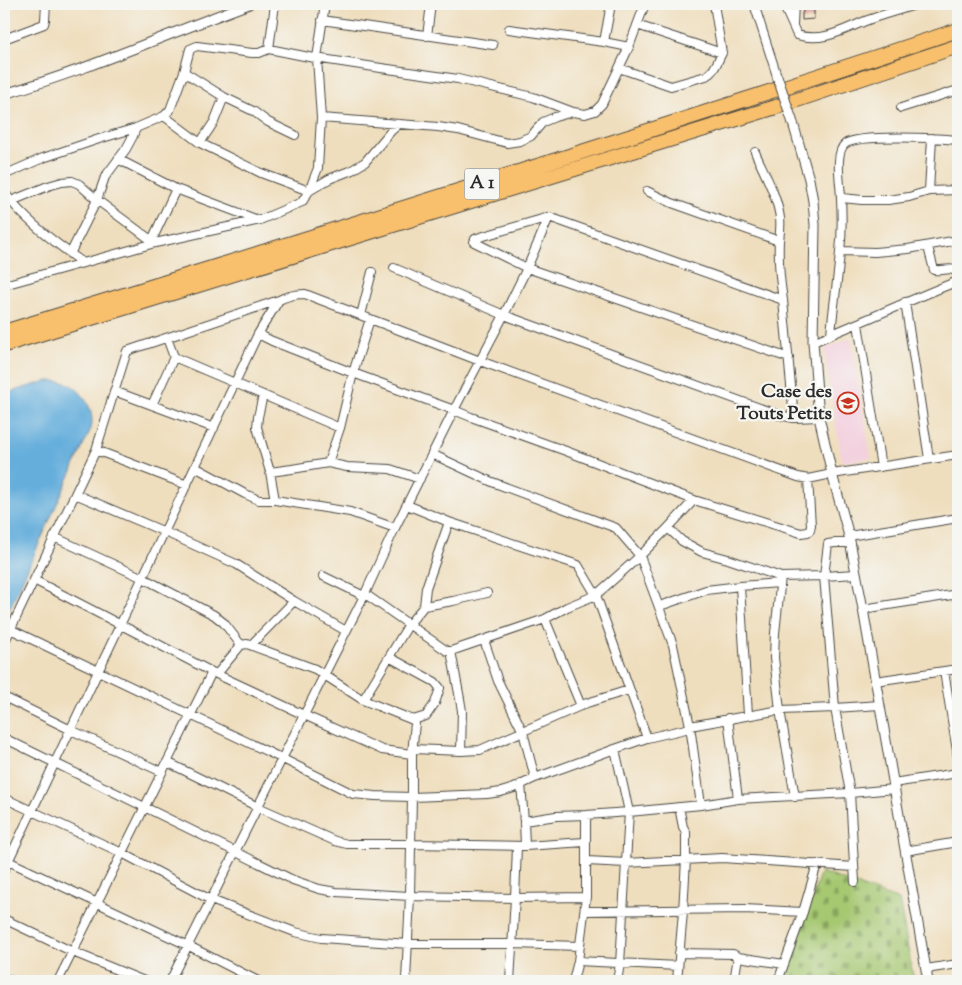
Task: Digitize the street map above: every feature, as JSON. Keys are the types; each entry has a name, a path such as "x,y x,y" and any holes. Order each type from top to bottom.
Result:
{"highway":[{"name":"A 1","path":"4,332 373,218 777,90 958,30"},
{"name":"A 1","path":"4,345 776,107 958,46"}],"street":[{"path":"4,39 44,24 46,4"},
{"path":"4,94 42,83 249,4"},
{"path":"269,49 275,4"},
{"path":"4,285 154,242 260,220 302,202 310,191 318,168 321,118 317,58 325,4"},
{"path":"427,36 431,4"},
{"path":"604,42 611,4"},
{"path":"4,174 43,158 136,128 164,116 170,110 190,49 198,46 252,53 260,53 269,49 458,79 533,97 573,112 585,114 595,111 602,104 629,47 645,4"},
{"path":"619,68 671,86 710,74 722,53 714,4"},
{"path":"754,4 793,123 809,179 813,201 815,225 813,342 819,417 849,540 863,609 928,981"},
{"path":"784,4 797,35 807,38 819,38 837,33 917,4"},
{"path":"792,26 794,4"},
{"path":"322,20 493,45"},
{"path":"637,25 722,53"},
{"path":"509,29 629,47"},
{"path":"184,72 224,97 253,111 268,122 295,135"},
{"path":"901,108 958,90"},
{"path":"200,143 214,122 224,97"},
{"path":"321,118 438,127 458,130 508,144 531,136 543,122 573,112"},
{"path":"164,116 200,143 261,174 310,191"},
{"path":"310,191 329,179 366,162 399,124"},
{"path":"70,254 97,200 105,177 129,142 136,128"},
{"path":"831,335 840,251 842,198 840,156 842,148 848,142 871,138 958,140"},
{"path":"929,191 932,138"},
{"path":"755,152 774,195 780,216 780,281 794,418"},
{"path":"118,159 176,189 260,220"},
{"path":"7,203 48,186 62,182 72,182 79,184 97,200 154,242"},
{"path":"154,242 176,189"},
{"path":"842,198 888,200 909,197 929,191 958,190"},
{"path":"4,191 7,203 82,262"},
{"path":"647,191 672,203 779,241"},
{"path":"783,300 549,217 475,239 474,242 528,268 788,358"},
{"path":"170,981 283,759 454,410 528,268 549,217"},
{"path":"840,251 875,252 928,247 958,240"},
{"path":"813,342 958,281 956,271 952,269 934,270 928,247"},
{"path":"394,268 504,314 779,416 794,418 819,417"},
{"path":"361,315 372,272"},
{"path":"4,643 96,450 128,351 289,296 305,294 480,361 798,477 808,479 958,454"},
{"path":"4,870 6,861 55,764 258,334 279,300"},
{"path":"905,302 929,459"},
{"path":"328,463 340,428 353,373 370,319"},
{"path":"858,324 881,467"},
{"path":"258,334 471,418 566,450 694,500 801,533 806,533 810,530 811,525 808,479"},
{"path":"152,406 174,357 167,338"},
{"path":"174,357 340,428"},
{"path":"114,392 214,428"},
{"path":"263,395 257,427 270,472 275,500"},
{"path":"96,450 187,485"},
{"path":"432,454 492,482 616,528 640,556 673,645 690,727 701,805"},
{"path":"270,472 328,463 347,467 390,469 420,479"},
{"path":"195,467 259,500 275,500 350,512 395,528"},
{"path":"75,494 236,564 346,631"},
{"path":"324,576 364,596 368,596 447,651 451,651 545,618 596,595 640,556 694,500"},
{"path":"407,506 578,565 596,595 646,738"},
{"path":"855,882 850,793 835,708 824,576 828,544 958,518"},
{"path":"363,700 409,624 424,606 426,588 449,522"},
{"path":"668,528 682,541 702,552 728,559 780,580"},
{"path":"54,537 143,578 214,615 224,623 241,645"},
{"path":"660,606 706,590 780,580 856,574"},
{"path":"34,580 214,673 382,750 480,750 581,706 629,690"},
{"path":"780,580 774,658 780,710 795,797"},
{"path":"740,586 748,715"},
{"path":"424,606 487,593"},
{"path":"863,609 958,594"},
{"path":"251,645 294,600"},
{"path":"545,618 581,706"},
{"path":"10,629 99,670 353,794 412,797 501,792 646,738 728,718 780,710 880,705"},
{"path":"484,640 498,681 522,732 535,778"},
{"path":"58,981 190,716 214,673 241,645 251,645 316,669 363,700 413,720 426,716 435,704 440,688 435,682 388,657"},
{"path":"451,651 462,712 461,751"},
{"path":"875,681 958,669"},
{"path":"944,671 958,757"},
{"path":"4,697 162,772"},
{"path":"728,718 738,800"},
{"path":"406,981 409,944 412,751 415,723 413,720"},
{"path":"4,738 293,880 319,889 336,892 410,896 586,897"},
{"path":"614,749 629,812 624,910 617,981"},
{"path":"167,762 258,807 335,841 347,844 521,846 585,842"},
{"path":"524,821 556,816 629,812 738,800 850,793 958,773"},
{"path":"510,981 515,898 524,821 521,784"},
{"path":"4,798 122,854 212,900 295,932 321,938 409,944 580,946"},
{"path":"677,981 684,909 686,859 686,832 683,828 679,807"},
{"path":"573,981 578,961 585,911 586,815"},
{"path":"905,851 958,842"},
{"path":"587,861 626,863 722,858 854,866"},
{"path":"6,861 189,946 258,981"},
{"path":"778,981 803,912 817,864"},
{"path":"585,911 744,909 803,912"},
{"path":"4,919 73,952 144,981"},
{"path":"679,954 733,954 738,957 784,964"},
{"path":"734,981 738,957"},
{"path":"578,961 678,966"},
{"path":"926,969 958,964"},
{"path":"4,978 12,981"}],"shaded area":[{"name":"Case des Touts Petits","path":"851,338 871,458 842,462 824,349"}],"green space":[{"path":"821,872 899,900 914,981 782,981"}],"water":[{"path":"47,381 69,384 80,392 88,404 92,425 4,621 4,394"}],"building":[{"path":"806,4 814,4 814,19 802,20"}],"place":[{"name":"Case des Touts Petits","path":"848,403"}]}
